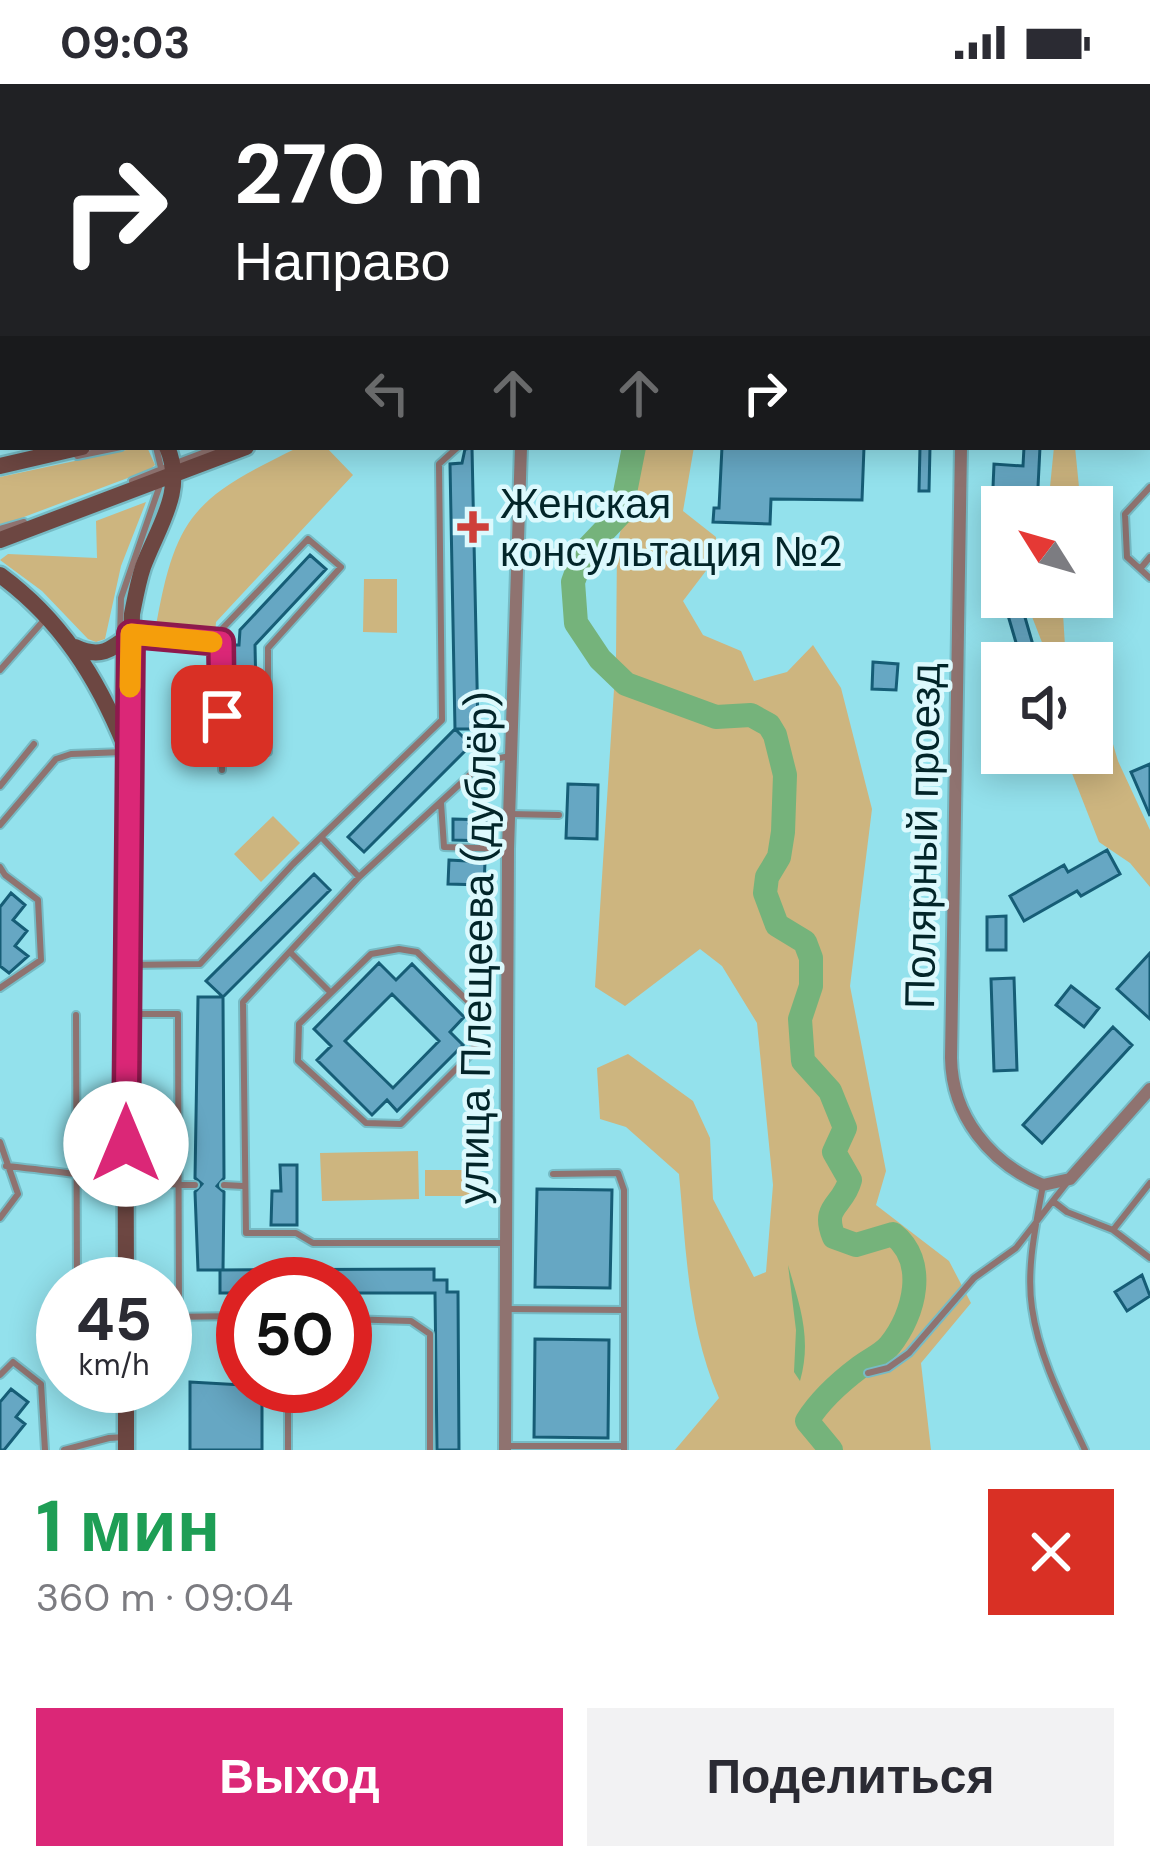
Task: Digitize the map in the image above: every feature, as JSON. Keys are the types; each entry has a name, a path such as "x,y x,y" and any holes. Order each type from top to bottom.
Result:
{"main road":[{"path":"0,469 71,450"},
{"path":"0,540 168,466 233,450"},
{"path":"126,1257 124,640 138,586 164,521 168,466"},
{"path":"0,575 48,616 75,647 127,752"},
{"path":"75,647 98,654 124,640"},
{"path":"126,1413 126,1444"}],"street":[{"name":"улица Плещеева (дублёр)","path":"505,1448 508,848 521,450"},
{"name":"Полярный проезд","path":"962,450 952,1079 956,1102 977,1135 1001,1160 1043,1185"},
{"path":"1043,1185 1070,1179 1150,1089"}],"lane":[{"path":"0,469 104,450"},
{"path":"0,530 210,450"},
{"path":"125,965 200,964 293,864 442,720 439,464 455,450"},
{"path":"1150,487 1125,514 1127,557 1150,578"},
{"path":"222,752 268,752 268,648 341,567 308,539 221,630 222,770"},
{"path":"1140,569 1150,557"},
{"path":"0,670 48,616"},
{"path":"118,729 124,640 221,642"},
{"path":"0,786 34,744"},
{"path":"0,825 56,759 127,752"},
{"path":"506,1243 313,1243 296,1233 246,1233 243,1002 359,877 484,761 510,756"},
{"path":"441,803 444,848 508,848"},
{"path":"509,814 559,815"},
{"path":"322,839 359,877"},
{"path":"0,867 38,900 40,960 0,988"},
{"path":"399,949 417,952 477,1010 474,1052 401,1124 366,1124 298,1061 299,1024 331,993 371,954 399,949"},
{"path":"291,953 331,993"},
{"path":"125,1014 178,1014 178,1257"},
{"path":"76,1015 77,1257"},
{"path":"0,1142 18,1194 0,1218"},
{"path":"6,1166 126,1182 195,1185"},
{"path":"505,1448 624,1448 624,1190 618,1173 553,1174"},
{"path":"868,1373 888,1368 909,1353 974,1278 1016,1248 1070,1179"},
{"path":"1113,1230 1150,1183"},
{"path":"224,1185 243,1186"},
{"path":"1043,1185 1031,1305 1053,1378 1085,1450"},
{"path":"1054,1202 1066,1212 1113,1230 1150,1258"},
{"path":"505,1309 624,1310"},
{"path":"372,1320 410,1321 430,1334 430,1450"},
{"path":"0,1375 14,1362 41,1384 45,1450"},
{"path":"288,1413 288,1450"},
{"path":"64,1450 109,1438 126,1444"}],"shaded area":[{"path":"126,450 148,450 155,465 0,526 0,477"},
{"path":"293,450 329,450 353,475 216,622 215,636 155,632 171,560 195,514 263,465"},
{"path":"639,450 693,450 683,511 716,537 715,559 683,601 703,635 741,651 754,681 787,672 813,645 841,688 872,809 850,986 886,1171 876,1205 949,1261 971,1303 921,1363 931,1450 675,1450 719,1398 695,1316 679,1174 626,1127 600,1119 597,1068 628,1054 693,1101 710,1138 713,1199 754,1277 766,1272 773,1185 757,1023 722,966 700,949 625,1006 595,987 616,658 617,546"},
{"path":"1054,450 1075,450 1079,486 1050,486"},
{"path":"146,502 121,566 105,639 88,639 42,591 0,560 8,554 97,558 96,521"},
{"path":"364,579 397,579 397,633 363,632"},
{"path":"1032,618 1063,618 1065,642 1042,642"},
{"path":"1113,744 1150,830 1150,887 1130,863 1099,842 1072,774 1113,774"},
{"path":"273,816 300,843 261,882 234,854"},
{"path":"418,1151 419,1199 322,1201 320,1153"},
{"path":"425,1170 479,1170 479,1196 425,1196"},
{"path":"788,1265 805,1337 800,1381 794,1372 796,1330"}],"building":[{"path":"465,450 472,450 478,729 455,729 450,464 462,463"},
{"path":"722,450 864,450 862,500 771,499 770,524 713,522 714,508 719,508"},
{"path":"920,450 930,450 929,491 919,491"},
{"path":"1024,450 1040,450 1038,486 993,486 994,464 1023,466"},
{"path":"310,555 326,569 255,645 257,741 234,741 232,645 239,645 240,630"},
{"path":"1009,618 1025,618 1033,642 1016,642"},
{"path":"873,662 898,664 896,690 872,689"},
{"path":"455,729 471,745 364,852 348,837"},
{"path":"1150,764 1150,816 1131,772"},
{"path":"568,784 598,785 597,839 566,838"},
{"path":"453,819 487,820 486,841 453,840"},
{"path":"1107,850 1120,874 1081,896 1077,891 1024,921 1010,896 1064,865 1068,872"},
{"path":"449,860 485,862 484,885 448,884"},
{"path":"314,874 330,890 223,997 206,981"},
{"path":"11,893 25,905 13,920 27,931 15,946 28,956 9,973 0,966 0,907"},
{"path":"1006,916 1006,950 987,950 987,917"},
{"path":"1150,953 1150,1019 1117,989"},
{"path":"379,963 396,980 412,964 464,1017 450,1032 463,1045 397,1111 387,1100 372,1115 317,1060 331,1046 314,1029","holes":["392,994 439,1041 393,1088 345,1041"]},
{"path":"1014,978 1017,1070 994,1071 991,979"},
{"path":"1071,986 1099,1008 1084,1027 1056,1005"},
{"path":"198,997 223,997 224,1178 217,1186 224,1192 223,1257 216,1257 216,1270 198,1270 195,1192 202,1184 195,1178"},
{"path":"1113,1027 1132,1045 1042,1143 1023,1125"},
{"path":"280,1165 297,1165 297,1225 271,1225 272,1191 281,1191"},
{"path":"537,1189 612,1190 610,1288 535,1287"},
{"path":"372,1269 434,1269 434,1280 447,1280 447,1292 458,1292 459,1450 437,1450 435,1293 372,1293"},
{"path":"1142,1275 1150,1296 1127,1311 1115,1292"},
{"path":"535,1339 609,1340 608,1438 534,1437"},
{"path":"192,1382 216,1383 216,1413 262,1413 262,1450 190,1450"},
{"path":"11,1389 28,1402 16,1417 25,1424 0,1450 0,1402"}],"waterway":[{"path":"633,450 621,513 584,552 573,582 576,623 600,659 626,684 716,717 751,715 769,725 775,735 785,775 783,832 765,893 777,925 805,942 811,958 811,986 800,1019 803,1061 830,1091 845,1128 834,1152 850,1180 832,1212 831,1226 834,1237 856,1245 893,1234 904,1245 914,1273 911,1303 890,1345 838,1385 807,1421 831,1450"}],"slow traffic":[{"path":"130,687 131,634 212,642"}],"place":[{"name":"Женская консультация №2","path":"473,527"}],"route":[{"path":"126,1144 131,634 221,642 222,716"}]}
